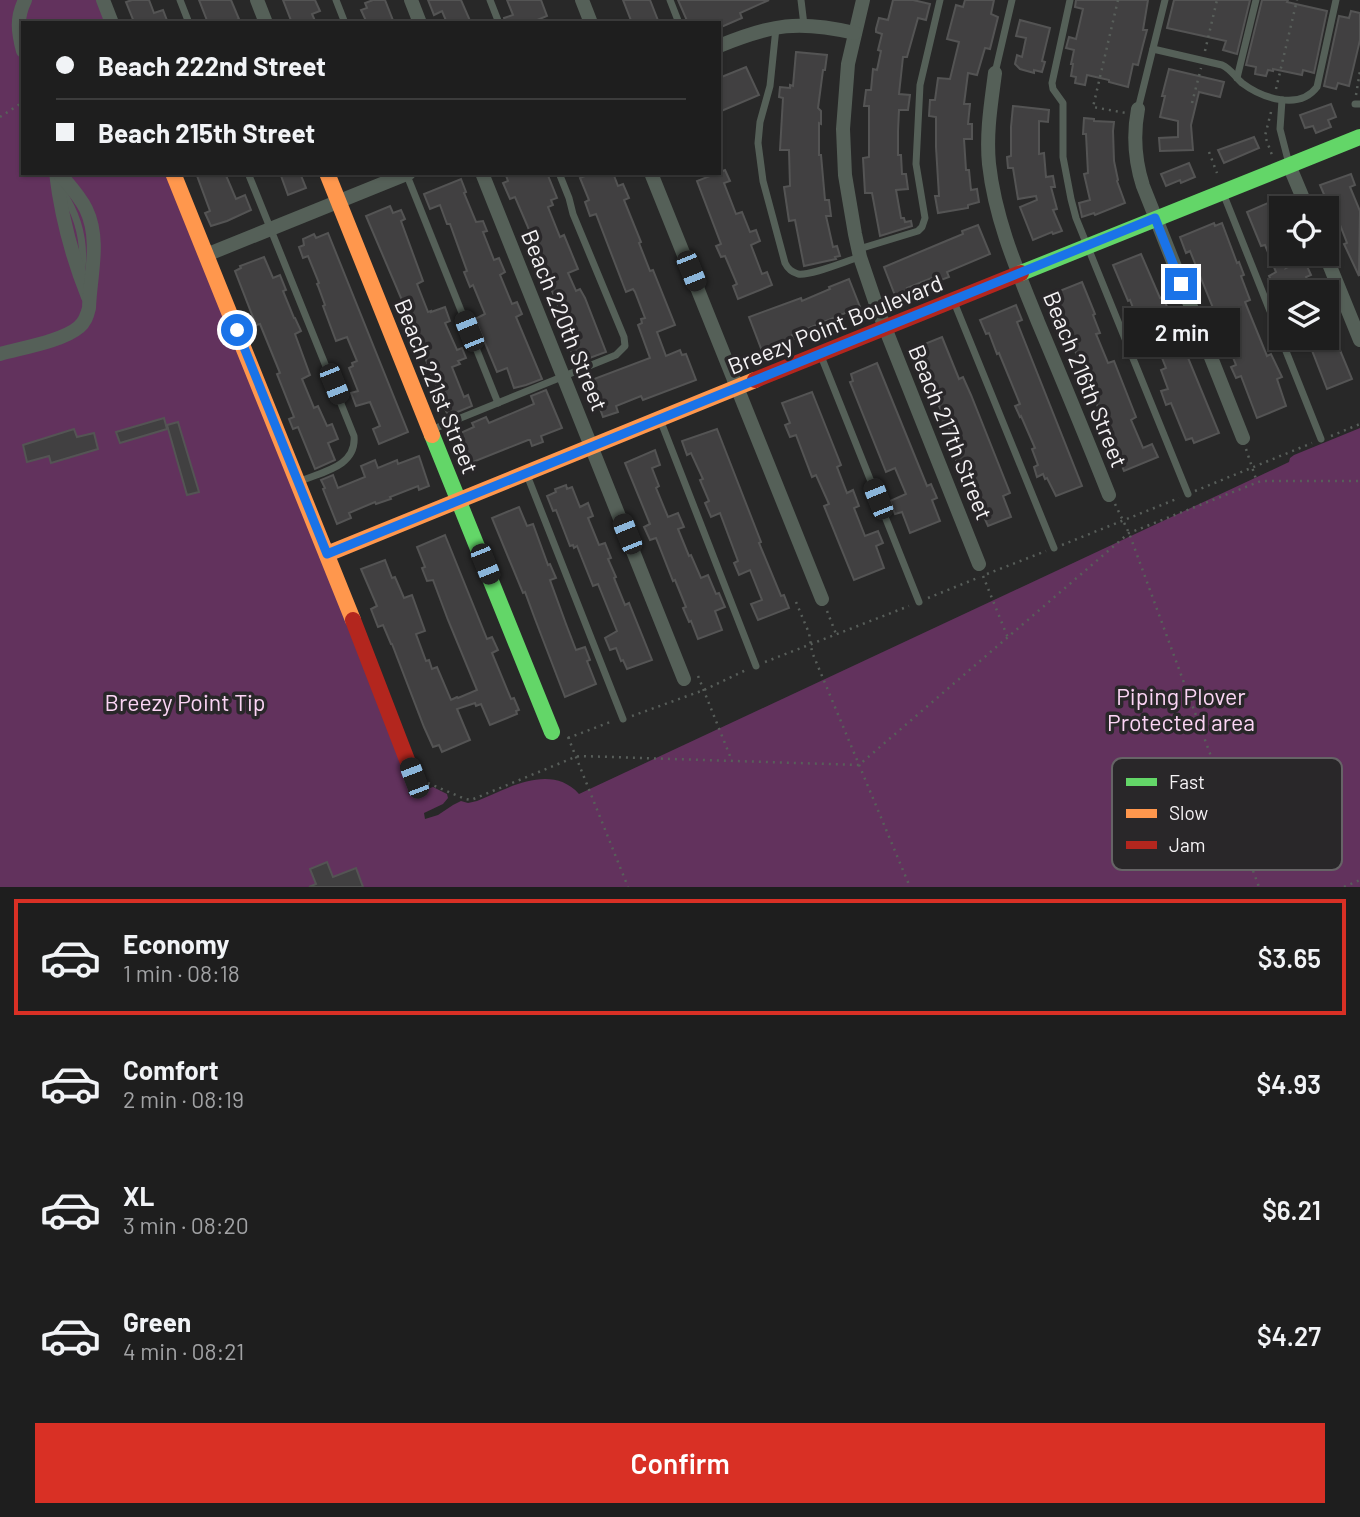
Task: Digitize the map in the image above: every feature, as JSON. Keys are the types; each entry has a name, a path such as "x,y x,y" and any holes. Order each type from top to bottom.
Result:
{"street":[{"path":"21,44 18,20 25,0"},
{"path":"103,0 111,21"},
{"path":"257,0 265,21"},
{"path":"411,0 419,21"},
{"path":"582,0 590,21"},
{"name":"Beach 217th Street","path":"863,0 846,85 843,129 847,185 859,253 981,570"},
{"path":"721,45 776,27 804,25 855,33"},
{"name":"Beach 216th Street","path":"995,73 988,118 989,166 998,212 1019,274 1109,495"},
{"path":"1137,112 1136,159 1143,186 1243,438"},
{"name":"Breezy Point Boulevard","path":"327,554 1360,137"},
{"path":"1289,165 1302,196"},
{"path":"174,175 414,778"},
{"name":"Beach 221st Street","path":"328,175 459,500 559,731"},
{"path":"206,255 405,175"},
{"name":"Beach 220th Street","path":"483,175 592,447 691,677"},
{"path":"652,175 822,598"},
{"path":"58,177 66,228 89,301"},
{"path":"0,354 67,335 84,322 89,308 94,253 92,227 85,206 58,177"},
{"path":"1330,266 1360,340"}],"lane":[{"path":"180,0 188,21"},
{"path":"336,0 344,21"},
{"path":"490,0 498,21"},
{"path":"670,0 678,21"},
{"path":"801,0 804,25"},
{"path":"776,27 770,86 760,122 758,143 764,181 785,263 792,272 803,274 918,231 922,226 925,218 916,164 920,85 940,0"},
{"path":"995,73 1012,0"},
{"path":"1070,0 1052,89 1063,103 1063,157 1071,200 1188,494"},
{"path":"1137,112 1165,0"},
{"path":"1237,78 1256,0"},
{"path":"1153,49 1222,65 1259,92 1278,99 1292,100 1308,96 1317,87 1336,0"},
{"path":"1278,99 1280,129 1289,165"},
{"path":"249,175 354,436 354,450 348,460 298,482"},
{"path":"407,175 498,403"},
{"path":"431,430 616,355 625,346 560,175"},
{"path":"1222,191 1321,439"},
{"path":"954,300 1054,548"},
{"path":"820,355 919,602"},
{"path":"660,419 756,666"},
{"path":"526,473 623,719"}],"path":[{"path":"1118,0 1093,107 1137,112"},
{"path":"1272,155 1265,136 1278,99 1297,0"},
{"path":"0,117 21,103"},
{"path":"1209,152 1217,173"},
{"path":"568,737 704,690 756,666 919,602 981,570 1054,548 1360,424"},
{"path":"1243,438 1258,482"},
{"path":"432,784 471,800 575,757 859,765 1129,533 1258,482 1360,481"},
{"name":"Beach 216th Street","path":"1109,495 1129,533 1212,758"},
{"path":"981,570 1008,638"},
{"path":"822,598 836,634"},
{"path":"796,602 809,633 812,652 910,887"},
{"path":"691,677 704,690 732,761"},
{"path":"559,731 568,737 628,887"},
{"name":"Beach 216th Street","path":"1253,870 1259,887"},
{"path":"1345,887 1360,880"}],"green space":[{"path":"0,0 103,0 111,21 21,21 21,175 173,175 414,778 409,795 433,787 447,794 448,798 443,804 424,813 425,819 438,815 461,801 477,801 529,781 556,780 579,794 1289,462 1294,455 1360,428 1360,887 0,887"}],"building":[{"path":"149,0 154,13 163,10 167,21 134,21 126,2"},
{"path":"199,0 231,0 239,19 235,21 207,21"},
{"path":"283,0 315,0 320,11 312,14 315,21 291,21"},
{"path":"385,0 393,21 366,21 361,10 367,8 365,3"},
{"path":"428,0 461,0 470,21 446,21 442,11 434,15"},
{"path":"507,0 541,0 547,16 535,21 505,21 504,18 513,15"},
{"path":"623,0 650,0 658,21 631,21"},
{"path":"678,0 769,0 740,13 742,18 721,27 721,21 687,21"},
{"path":"893,0 913,0 930,4 926,20 918,18 907,57 903,57 899,94 910,95 908,110 899,110 898,131 898,155 901,155 902,174 906,174 908,189 896,190 901,218 904,218 905,222 911,221 912,226 880,236 872,193 865,193 863,158 869,157 869,106 864,106 866,90 871,90 873,69 877,70 881,51 878,50 882,34 876,32 879,18 888,20"},
{"path":"965,0 994,0 991,14 998,17 990,49 985,48 977,75 968,73 964,104 970,104 968,124 972,124 972,139 964,139 966,170 969,170 971,190 977,189 979,202 968,205 968,208 938,213 935,196 939,196 936,117 929,116 930,100 935,100 938,78 950,79 959,42 947,39 956,5 963,7"},
{"path":"1076,0 1148,0 1143,30 1147,30 1138,65 1133,64 1128,87 1087,75 1085,85 1075,83 1076,77 1071,76 1074,50 1066,48 1069,37 1076,39 1083,9 1075,7"},
{"path":"1174,0 1250,0 1237,54 1223,50 1226,41 1167,28"},
{"path":"1262,0 1288,0 1287,2 1327,11 1314,73 1303,70 1302,75 1273,69 1268,70 1266,76 1255,74 1256,67 1246,65"},
{"path":"1351,11 1360,13 1360,40 1349,86 1338,83 1336,89 1324,86 1339,16 1349,18"},
{"path":"1020,20 1050,28 1042,72 1020,69 1015,64 1017,55 1022,57 1026,38 1016,36"},
{"path":"796,52 827,55 818,108 821,111 819,155 825,200 829,200 831,216 826,216 833,247 837,246 840,256 804,266 795,220 789,221 784,187 790,186 789,150 780,150 783,98 779,97 780,87 793,86"},
{"path":"746,67 759,95 721,111 721,77"},
{"path":"1169,69 1224,82 1220,97 1199,92 1191,125 1193,150 1160,151 1159,138 1178,137 1178,121 1160,117"},
{"path":"1331,104 1336,117 1328,120 1331,127 1316,133 1313,126 1305,128 1300,115"},
{"path":"1013,106 1049,110 1048,122 1039,121 1039,154 1044,153 1046,177 1053,176 1055,187 1051,187 1057,209 1053,210 1062,231 1033,240 1020,207 1037,200 1036,196 1018,199 1013,168 1008,168"},
{"path":"1084,118 1114,122 1114,161 1117,181 1125,203 1095,215 1094,213 1082,217 1079,203 1090,200 1084,174 1088,173 1086,134 1083,134"},
{"path":"1254,137 1259,148 1224,163 1218,150"},
{"path":"1189,163 1195,177 1166,186 1161,174"},
{"path":"725,170 730,181 724,183 736,214 742,212 750,232 756,230 760,241 751,245 762,274 767,272 772,285 738,299 733,286 737,284 725,256 721,257 716,246 721,244 697,181 712,175 721,175 721,172"},
{"path":"1351,174 1355,185 1350,187 1360,211 1359,276 1344,244 1347,243 1339,222 1339,196 1325,196 1320,185"},
{"path":"197,175 226,175 236,199 245,195 251,210 211,226 205,213 210,211"},
{"path":"281,175 301,175 306,188 288,195"},
{"path":"506,175 548,175 557,198 551,200 553,205 548,207 560,237 564,235 578,269 568,273 576,291 580,289 585,298 606,352 576,363 563,332 568,330 556,300 547,280 542,282 537,269 543,267 527,225 515,197 510,199 503,183 508,181"},
{"path":"587,175 614,175 618,186 623,184 629,198 624,200 641,242 639,243 675,325 657,332 666,356 680,350 682,355 686,354 696,380 643,400 641,396 616,406 618,412 603,417 586,382 650,358 638,325 642,323 641,319 645,318 635,292 633,289 626,292 596,214 590,216 585,202 589,200 580,178"},
{"path":"461,179 476,222 483,221 487,231 483,232 494,260 499,258 505,272 500,275 512,304 517,302 522,314 516,317 542,379 526,385 514,388 507,368 497,372 475,319 485,314 473,285 470,287 464,272 467,271 450,224 447,224 440,205 430,209 424,194"},
{"path":"1269,203 1269,255 1265,245 1261,246 1247,212"},
{"path":"390,206 393,213 401,210 405,219 401,221 423,281 417,284 428,312 445,307 450,321 445,323 457,350 462,348 466,358 452,367 464,397 468,395 472,406 448,416 366,216"},
{"path":"1214,223 1215,226 1222,223 1244,275 1241,276 1250,300 1245,302 1267,356 1271,354 1282,377 1277,379 1286,406 1257,418 1241,376 1236,378 1231,367 1236,365 1190,251 1186,253 1180,237"},
{"path":"978,225 990,254 947,272 949,277 936,282 934,277 907,288 909,293 896,298 884,267"},
{"path":"328,233 408,432 379,444 373,429 380,426 370,402 356,406 351,393 358,391 349,368 357,361 347,337 336,341 323,306 325,305 317,284 319,283 308,256 303,258 299,247 304,245 303,239 314,234 316,238"},
{"path":"1141,254 1160,298 1163,297 1219,433 1194,443 1192,438 1186,440 1171,403 1166,405 1161,391 1168,389 1161,370 1166,368 1154,338 1149,340 1141,320 1138,321 1113,265"},
{"path":"264,257 273,278 280,275 286,290 283,291 301,331 295,334 310,375 302,379 314,408 318,406 327,426 332,424 338,439 328,443 335,460 315,469 298,427 293,429 289,419 294,417 277,374 280,373 260,324 256,325 235,271 241,268 240,266"},
{"path":"1274,266 1307,266 1311,275 1306,277 1307,280 1271,280 1269,276 1276,272"},
{"path":"849,279 860,307 792,335 794,339 762,351 749,317 801,298 802,301"},
{"path":"1082,282 1095,314 1093,315 1100,333 1096,334 1108,363 1114,361 1136,417 1131,420 1143,448 1152,444 1158,457 1124,471 1052,294"},
{"path":"1016,305 1022,320 1017,322 1082,486 1056,496 1043,474 1037,477 1034,467 1038,465 1032,449 1035,448 1015,406 1020,404 999,353 997,354 989,333 986,334 980,320"},
{"path":"942,337 959,379 963,377 971,395 1010,493 1003,496 1011,517 988,526 980,508 976,509 966,486 954,455 959,452 946,422 942,424 937,412 941,411 921,361 917,361 912,349"},
{"path":"1339,348 1352,379 1327,389 1312,350 1339,350"},
{"path":"877,363 927,486 931,484 937,498 932,500 940,521 910,533 902,512 895,514 890,501 906,494 895,468 886,472 850,382 853,381 851,374"},
{"path":"546,390 562,428 541,436 543,442 532,446 528,440 468,464 456,435 474,427 472,423 486,417 489,423 534,404 531,396"},
{"path":"812,392 841,465 837,467 847,493 853,490 859,506 854,508 865,536 878,531 883,543 876,546 884,568 854,580 824,506 829,504 816,475 812,477 796,435 790,437 785,425 790,423 782,403"},
{"path":"164,418 167,429 120,443 116,432"},
{"path":"178,422 199,492 187,495 167,425"},
{"path":"74,429 77,437 94,433 98,449 51,463 49,456 27,462 23,445"},
{"path":"717,429 761,542 759,543 781,596 784,595 789,608 758,620 751,604 762,600 750,570 739,575 734,563 738,561 720,513 711,517 705,503 709,501 700,480 703,479 691,453 687,455 682,441"},
{"path":"655,450 660,465 652,468 659,486 656,488 668,517 678,513 684,527 678,529 689,556 691,555 701,578 708,575 725,607 715,611 722,630 698,639 656,538 650,540 644,527 650,524 625,463"},
{"path":"419,456 429,486 419,490 418,486 390,497 391,499 376,504 375,502 349,513 351,518 337,524 321,480 333,475 338,488 365,477 361,466 375,460 378,468 397,460 398,464"},
{"path":"566,485 567,489 572,487 580,507 588,503 593,516 588,518 599,545 605,543 616,577 614,578 625,605 629,603 652,660 627,669 616,648 610,650 605,638 617,631 598,584 593,586 577,546 570,546 556,510 553,511 547,496"},
{"path":"519,507 527,526 533,524 548,565 550,564 556,578 550,580 576,650 585,647 596,684 565,697 525,592 523,593 492,518"},
{"path":"445,535 487,639 492,637 498,650 492,653 511,699 514,698 519,710 516,711 517,714 490,725 481,704 476,706 475,703 457,709 470,740 442,752 439,745 433,747 392,644 383,625 378,627 371,609 377,606 361,569 385,560 404,598 412,595 425,631 416,634 426,661 429,660 432,669 437,667 451,700 458,698 477,690 433,580 427,581 417,547"},
{"path":"327,862 333,877 356,868 363,887 309,887 316,884 310,869"}],"traffic: fast":[{"path":"1021,273 1360,137"},
{"path":"432,435 552,732"}],"traffic: slow":[{"path":"174,175 353,620"},
{"path":"328,175 432,435"},
{"path":"327,554 755,380"}],"traffic: jam":[{"path":"755,380 1021,273"},
{"path":"353,620 414,778"}],"route":[{"path":"237,330 327,554 1155,218 1181,284"}],"park label":[{"name":"Breezy Point Tip","path":"185,702"},
{"name":"Piping Plover Protected area","path":"1181,709"}]}
